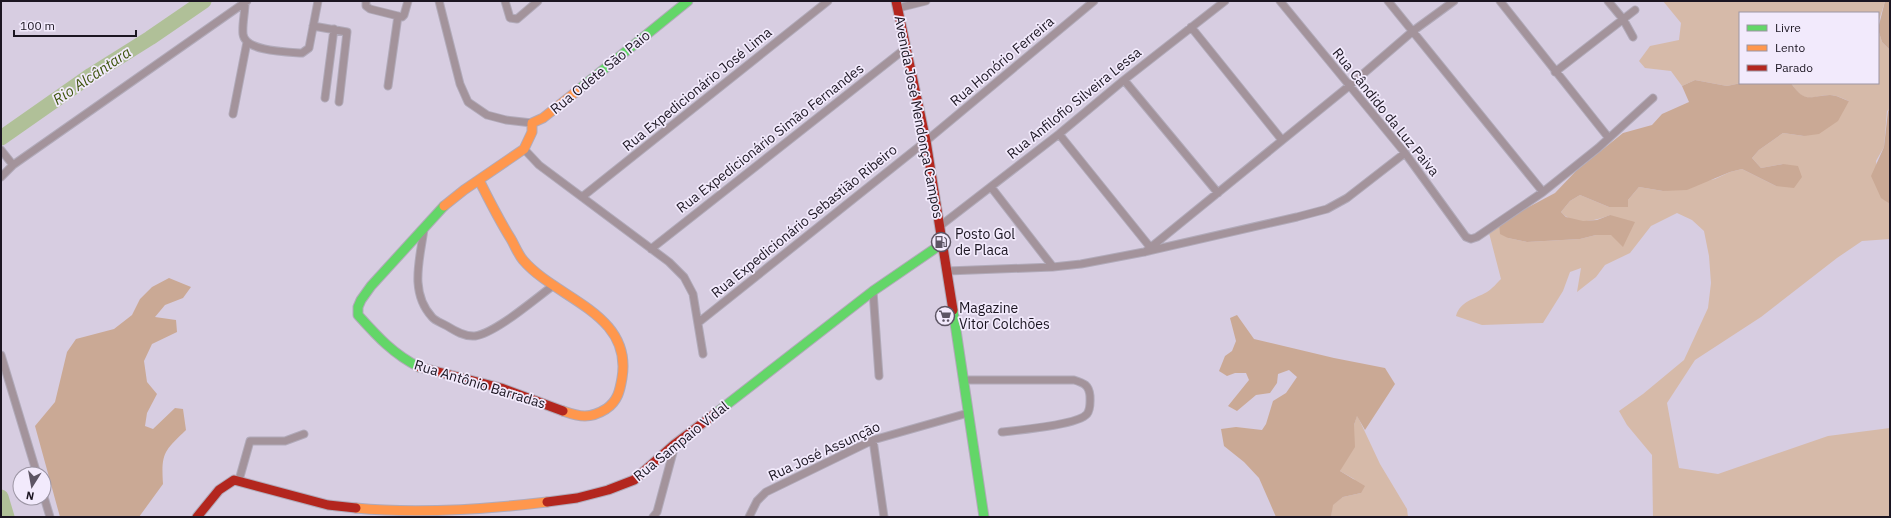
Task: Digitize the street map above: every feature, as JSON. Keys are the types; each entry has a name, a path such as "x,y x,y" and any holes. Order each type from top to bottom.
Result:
{"street":[{"path":"246,2 243,34 247,42 255,47 267,50 302,53 309,48 318,1"},
{"path":"366,1 366,6 370,9 398,16 404,15 408,1"},
{"path":"438,1 460,84 468,102 487,115 506,120 532,123 532,132 524,149 540,165 669,262 684,277 693,294 699,322 703,354"},
{"path":"505,1 510,18 517,19 538,1"},
{"name":"Rua Odete São Paio","path":"532,123 543,118 688,1"},
{"name":"Rua Expedicionário José Lima","path":"582,197 828,1"},
{"path":"897,5 926,1"},
{"name":"Rua Honório Ferreira","path":"926,141 1094,1"},
{"name":"Rua Anfilofio Silveira Lessa","path":"940,226 1059,134 1124,80 1225,1"},
{"name":"Rua Cândido da Luz Paiva","path":"1280,1 1405,153 1466,237 1471,239 1478,237 1543,192"},
{"path":"1388,1 1543,192 1598,148 1608,137 1654,98"},
{"path":"1144,252 1349,86 1413,31 1454,1"},
{"path":"1500,1 1608,137"},
{"path":"1608,1 1623,19 1633,37"},
{"path":"1,177 10,162 246,2"},
{"name":"Avenida José Mendonça Campos","path":"897,5 926,141 984,517"},
{"path":"1555,72 1635,10"},
{"path":"388,86 398,16"},
{"path":"313,26 347,32 339,102"},
{"path":"1191,27 1282,140"},
{"path":"325,98 334,29"},
{"path":"233,114 247,42"},
{"name":"Rua Expedicionário Simão Fernandes","path":"651,249 906,48"},
{"path":"1124,80 1218,193"},
{"path":"1059,134 1150,247"},
{"name":"Rua Expedicionário Sebastião Ribeiro","path":"699,322 926,141"},
{"name":"Rua Antônio Barradas","path":"479,180 522,259 535,271 581,302 597,315 618,339 625,362 623,380 618,396 606,409 594,416 580,417 501,388 420,368 401,358 363,323 358,314 358,307 361,300 390,265 441,209 479,180 524,149"},
{"path":"1,150 10,162"},
{"path":"947,271 1053,267 1144,252 1297,217 1327,209 1347,198 1405,153"},
{"path":"990,187 1053,267"},
{"path":"424,229 417,278 419,292 432,318 460,334 474,336 485,332 506,320 554,285"},
{"name":"Rua Sampaio Vidal","path":"239,480 328,505 365,509 430,510 507,507 577,498 608,490 634,480 675,444 872,292 943,244"},
{"path":"872,292 879,376"},
{"path":"1,355 35,466"},
{"path":"964,380 1074,380 1085,383 1090,389 1090,407 1087,413 1075,421 1002,432"},
{"name":"Rua José Assunção","path":"749,517 757,501 766,492 873,440 968,413"},
{"path":"197,517 228,482 232,480 239,480 249,442 285,441 304,434"},
{"path":"873,440 884,517"},
{"path":"653,517 657,512 675,444"},
{"path":"47,506 50,517"}],"shaded area":[{"path":"1663,1 1885,1 1879,21 1879,12 1739,12 1739,83 1727,86 1695,80 1682,86 1671,71 1645,68 1639,61 1650,46 1679,40 1681,23"},
{"path":"1885,1 1890,1 1890,50 1882,42 1879,32 1879,25"},
{"path":"1879,32 1882,42 1890,50 1890,109 1887,111 1884,147 1876,161 1881,197 1890,204 1890,239 1862,241 1837,258 1761,317 1695,360 1667,403 1679,468 1718,474 1828,436 1890,428 1890,517 1653,517 1652,455 1627,425 1619,411 1643,394 1684,360 1708,308 1711,283 1709,256 1704,231 1692,220 1677,213 1651,226 1630,253 1605,265 1596,277 1577,292 1581,268 1570,272 1563,291 1543,323 1482,325 1456,316 1464,304 1489,291 1501,279 1489,233 1499,223 1508,238 1527,242 1580,239 1596,235 1611,235 1610,215 1598,219 1578,221 1561,212 1570,201 1580,195 1609,207 1628,207 1628,200 1639,187 1663,191 1715,179 1730,172 1742,169 1776,186 1783,164 1761,168 1752,158 1759,150 1783,133 1804,136 1849,101 1832,95 1808,98 1804,97 1792,84 1879,84"},
{"path":"1695,80 1727,86 1739,83 1792,84 1800,94 1804,96 1813,97 1832,95 1849,101 1838,121 1819,134 1804,136 1783,133 1759,150 1752,158 1761,168 1783,164 1798,166 1802,177 1794,188 1776,186 1742,169 1730,172 1687,190 1663,191 1639,187 1628,200 1628,207 1609,207 1580,195 1570,201 1561,212 1566,217 1583,221 1597,220 1610,215 1635,222 1623,247 1611,235 1596,235 1580,239 1527,242 1508,238 1500,234 1499,223 1555,193 1576,171 1623,133 1652,125 1662,114 1689,102 1682,86"},
{"path":"1890,109 1890,204 1881,198 1871,176 1884,147 1888,111"},
{"path":"169,278 191,287 183,298 165,305 155,317 176,320 177,332 152,344 144,361 147,382 157,394 147,413 145,426 153,429 175,408 183,409 186,430 173,443 166,453 163,465 163,484 139,517 60,517 52,488 52,466 46,466 35,426 55,402 67,352 76,339 114,329 132,315 140,299 152,287"},
{"path":"1237,315 1254,339 1334,358 1385,368 1395,384 1365,430 1357,416 1354,425 1355,447 1340,471 1365,486 1361,493 1343,497 1333,505 1331,517 1276,517 1259,478 1244,462 1224,446 1221,429 1236,427 1262,430 1266,424 1273,401 1286,393 1297,377 1289,370 1278,374 1277,383 1270,393 1256,395 1237,411 1228,406 1249,380 1246,373 1235,373 1227,376 1219,371 1225,356 1232,351 1236,341 1230,318"},
{"path":"1357,415 1380,464 1407,509 1408,517 1331,517 1332,505 1343,497 1361,493 1354,479 1340,471 1354,435 1354,425"}],"waterway":[{"name":"Rio Alcântara","path":"1,138 91,75 150,38 204,1"},
{"name":"Rio Alcântara","path":"1,497 7,517"}],"traffic: fast":[{"path":"577,91 688,1"},
{"path":"419,367 401,356 379,337 358,315 358,307 371,286 444,206"},
{"path":"716,413 873,291 943,243"},
{"path":"953,310 984,517"}],"traffic: slow":[{"path":"444,206 464,190 524,149 532,132 532,123 543,118 577,91"},
{"path":"479,180 523,260 537,274 589,309 604,322 616,338 622,356 622,378 616,399 606,409 590,416 580,416 563,411"},
{"path":"356,508 427,511 501,507 547,502"}],"traffic: jam":[{"path":"896,1 926,141 953,310"},
{"path":"419,367 501,388 563,411"},
{"path":"547,502 577,498 608,490 634,480 675,444 716,413"},
{"path":"197,517 219,490 234,480 328,505 356,508"}],"place":[{"name":"Posto Gol de Placa","path":"941,242"},
{"name":"Magazine Vitor Colchões","path":"945,316"}]}
